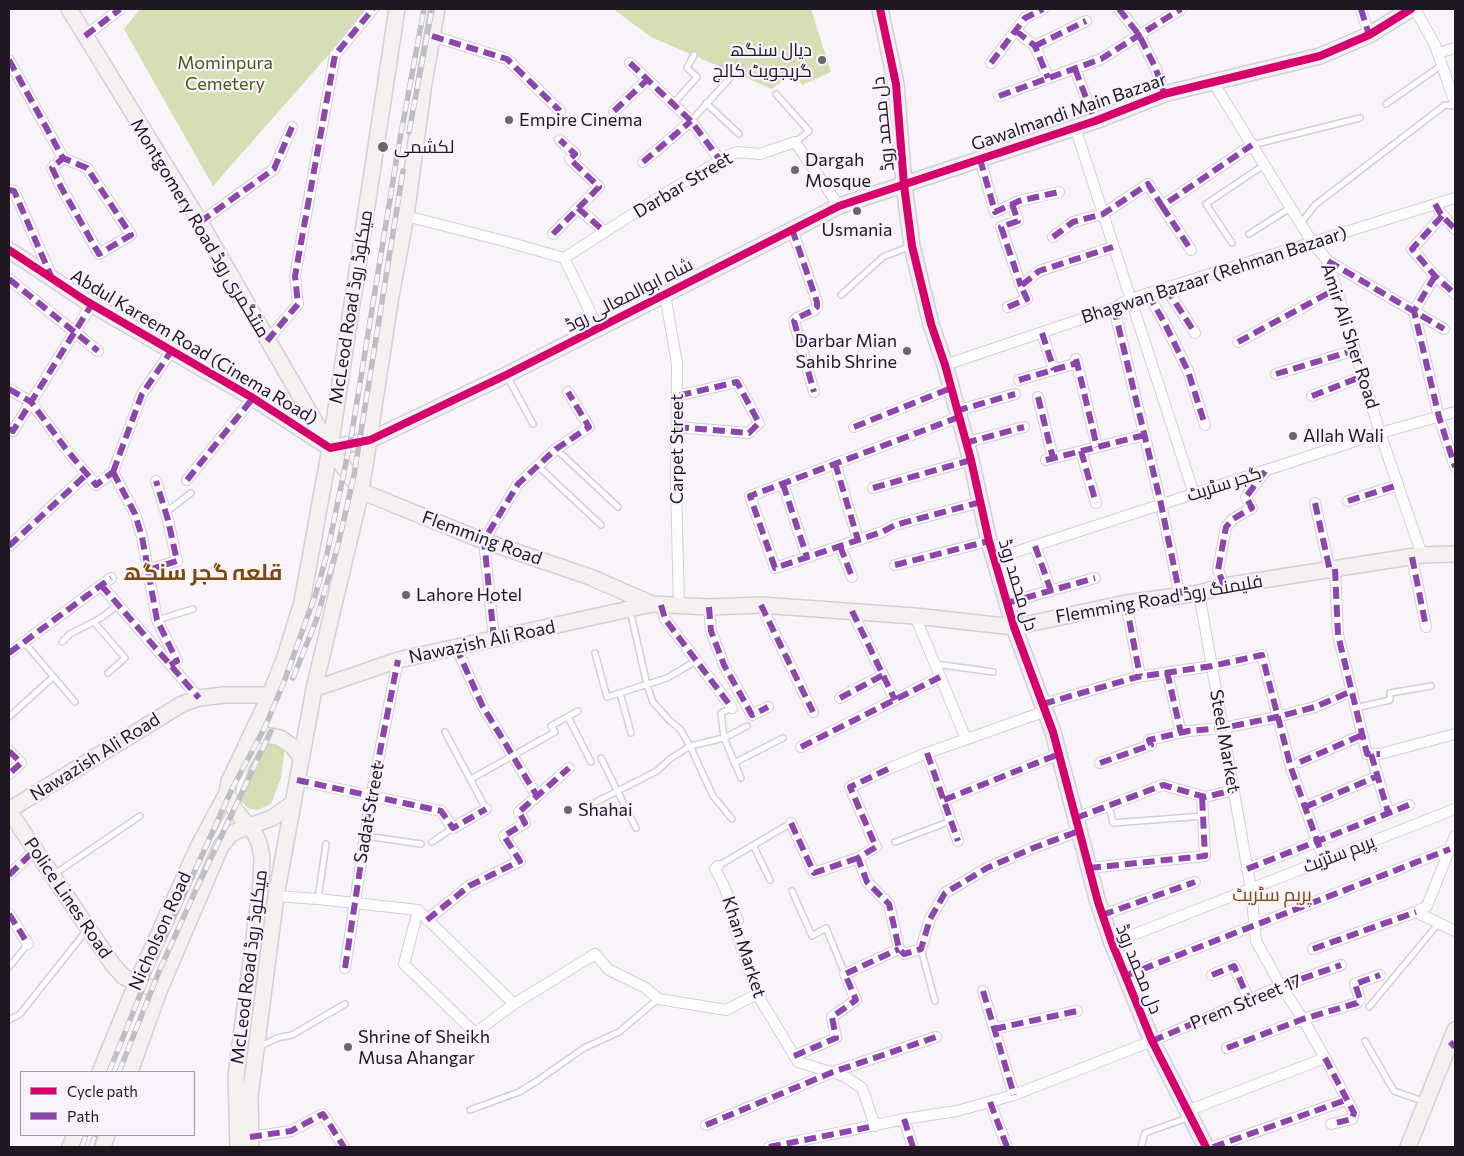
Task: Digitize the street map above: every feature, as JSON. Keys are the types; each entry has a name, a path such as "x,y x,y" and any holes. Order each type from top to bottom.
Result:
{"street":[{"name":"Montgomery Road منٹگمری روڈ","path":"69,9 200,222 330,448"},
{"path":"85,36 120,9"},
{"path":"268,341 298,304 295,276 335,55 373,9"},
{"name":"McLeod Road میکلوڈ روڈ","path":"238,1147 236,1076 262,872 262,857 259,843 249,826 235,810 228,792 229,781 270,695 285,658 302,602 330,448 397,9"},
{"name":"McLeod Road میکلوڈ روڈ","path":"251,1142 250,1096 276,896 314,689 362,492 437,9"},
{"name":"دل محمد روڈ","path":"880,9 896,84 904,185 912,246 931,324 945,365 965,444 971,460 988,541 1014,626 1059,754 1102,916 1152,1041 1206,1147"},
{"path":"991,63 1026,18 1043,9"},
{"path":"1119,9 1138,35 1156,69 1164,94"},
{"path":"999,96 1101,59 1181,9"},
{"path":"1361,9 1368,36"},
{"name":"Gawalmandi Main Bazaar","path":"904,185 1075,128 1164,94 1320,56 1368,36 1411,9"},
{"path":"1415,9 1438,53 1455,104"},
{"path":"1035,46 1086,22"},
{"path":"1016,31 1035,46 1048,78"},
{"path":"432,36 507,59 560,111"},
{"path":"1438,53 1455,48"},
{"path":"9,60 63,158 87,168 131,235 99,254 52,168 63,158"},
{"path":"630,63 691,121 720,160"},
{"path":"1075,69 1095,121"},
{"path":"614,111 647,80"},
{"name":"Amir Ali Sher Road","path":"1213,82 1300,224 1328,261 1380,433 1398,485 1417,556 1426,627"},
{"path":"643,162 691,121"},
{"path":"200,222 274,169 292,127"},
{"path":"1075,128 1194,494"},
{"path":"553,234 599,186 570,159 575,154 560,140"},
{"path":"795,142 839,206"},
{"name":"Darbar Street","path":"564,258 720,160 737,152 760,154 795,142"},
{"path":"1162,206 1252,145"},
{"path":"980,159 995,212 1019,201 1059,192"},
{"path":"1053,237 1073,222 1102,214 1148,184 1191,250"},
{"name":"شاہ ابوالمعالی روڈ","path":"370,440 506,374 839,206 904,185"},
{"path":"9,190 14,191 52,278"},
{"name":"Bhagwan Bazaar (Rehman Bazaar)","path":"945,365 1114,308 1130,299 1455,198"},
{"path":"1008,307 1027,299 1001,227 1018,221 1012,204"},
{"path":"1435,204 1442,216 1455,229"},
{"path":"578,208 605,232"},
{"path":"406,216 564,258 598,328"},
{"path":"1442,216 1412,249 1435,276 1455,294"},
{"path":"792,229 818,306 794,321 814,392"},
{"path":"1021,286 1039,271 1113,248"},
{"name":"Abdul Kareem Road (Cinema Road)","path":"9,250 92,304 253,398 330,448"},
{"path":"1328,261 1444,329"},
{"path":"1435,276 1414,311 1439,417 1455,467"},
{"path":"9,279 98,351"},
{"path":"1166,288 1195,333"},
{"path":"1238,342 1336,289"},
{"name":"Carpet Street","path":"665,294 677,364 676,487 679,606"},
{"path":"1148,294 1188,371 1205,425"},
{"path":"9,429 13,431 92,304"},
{"path":"1114,308 1161,504 1180,596"},
{"path":"1042,333 1054,370"},
{"path":"9,389 31,402 96,485 113,472 142,394 172,350"},
{"path":"1276,374 1355,350"},
{"path":"1019,380 1054,370 1076,361 1097,447"},
{"path":"1312,396 1363,376"},
{"path":"677,396 737,382 759,423 749,434 677,427"},
{"path":"854,427 951,388"},
{"path":"494,639 484,540 518,484 556,449 589,427 568,392"},
{"path":"981,502 895,525 882,532 775,568 750,496 958,414 1016,394"},
{"path":"1038,397 1050,459 1145,435"},
{"path":"187,480 253,398"},
{"name":"گجر سٹریٹ","path":"994,559 1380,433 1455,412"},
{"path":"965,444 1024,427"},
{"path":"362,492 330,448 370,440"},
{"path":"1081,451 1096,503"},
{"path":"872,488 971,460"},
{"path":"835,464 858,540"},
{"path":"1224,586 1218,570 1226,527 1234,519 1252,508 1246,497 1266,470"},
{"path":"113,472 135,514 142,537 157,620 177,661 170,664"},
{"path":"9,546 87,474"},
{"path":"148,570 177,561 166,512 156,482"},
{"path":"783,484 806,557"},
{"path":"1348,501 1398,485"},
{"name":"Flemming Road","path":"362,492 484,540 590,577 656,605"},
{"path":"1315,503 1332,570 1338,635 1367,754 1380,754 1455,734"},
{"path":"895,565 988,541"},
{"path":"840,546 852,578"},
{"path":"1035,546 1051,590"},
{"name":"Flemming Road فلیمنگ روڈ","path":"656,605 709,607 761,605 916,616 1014,626 1126,603 1199,593 1224,586 1417,556 1455,554"},
{"path":"9,653 112,578"},
{"path":"1007,603 1095,578"},
{"path":"101,585 199,698"},
{"name":"Steel Market","path":"1199,593 1251,888 1256,941 1325,1058 1354,1114 1352,1119 1331,1124"},
{"path":"1126,603 1140,676"},
{"path":"656,605 732,708"},
{"name":"Nawazish Ali Road","path":"314,689 398,660 630,609 656,605"},
{"path":"761,605 813,712"},
{"path":"709,607 711,631 721,656 752,715 768,707"},
{"path":"852,612 895,700"},
{"path":"916,616 966,739"},
{"path":"456,647 482,705 537,796"},
{"path":"791,824 814,873 858,858 876,847 850,787 927,753 1044,708 1140,676 1212,666 1262,655 1291,768 1324,860"},
{"name":"Sadat Street","path":"345,968 371,797 398,660"},
{"path":"1167,672 1181,733"},
{"path":"840,698 883,675"},
{"path":"801,747 940,677"},
{"path":"1100,763 1151,745 1149,740 1277,717 1314,707 1352,691"},
{"name":"Nawazish Ali Road","path":"9,810 182,704 199,698 224,695 270,695"},
{"path":"252,735 280,738 292,746 301,757"},
{"path":"1300,762 1362,735"},
{"path":"9,751 21,763 9,774"},
{"path":"927,753 958,841"},
{"path":"944,800 1059,754"},
{"path":"1371,754 1388,812"},
{"path":"426,920 469,886 520,861 504,836 524,823 519,812 569,768"},
{"path":"1304,807 1378,776"},
{"path":"297,780 441,811 453,828 486,809"},
{"path":"858,858 867,882 889,904 899,949 904,954 921,949 930,919 945,893 987,868 1033,848 1110,805 1163,785 1205,797 1234,790"},
{"name":"Nicholson Road","path":"100,1071 137,982 198,847 228,792"},
{"path":"1089,868 1205,856 1202,796"},
{"path":"249,826 272,818 292,804"},
{"path":"1247,869 1409,805"},
{"name":"پریم سٹریٹ","path":"1112,943 1455,809"},
{"name":"Police Lines Road","path":"9,810 113,965 124,977 159,991"},
{"name":"Nicholson Road","path":"130,1071 159,991 216,854 225,839 231,834 249,826"},
{"path":"1313,949 1416,912 1427,906 1455,836"},
{"path":"1125,976 1450,849"},
{"path":"9,875 35,850"},
{"name":"Khan Market","path":"718,866 715,869 738,921 734,924 758,994 794,1056"},
{"path":"1102,916 1195,882"},
{"path":"276,896 318,898 418,910 426,920 514,1004"},
{"path":"418,910 404,964 475,1032 514,1004 595,954 610,970 644,987 659,999 726,1010 758,994"},
{"path":"1416,912 1455,931"},
{"path":"9,914 28,944"},
{"path":"875,1126 862,1088 844,1076 798,1062 794,1056 836,1038 832,1017 856,1000 845,974 899,949"},
{"name":"Prem Street 17","path":"769,1147 904,1119 956,1111 1014,1095 1152,1041 1281,986 1341,965"},
{"path":"1212,975 1234,966 1249,1000"},
{"path":"1227,1048 1303,1020 1357,1003 1360,999 1355,984 1380,974"},
{"path":"982,991 1014,1095"},
{"path":"994,1029 1077,1011"},
{"path":"706,1125 833,1072 936,1037"},
{"path":"1408,1147 1454,1039"},
{"path":"1189,1114 1325,1058"},
{"path":"1214,1147 1346,1100"},
{"path":"990,1102 1007,1147"},
{"path":"251,1142 292,1131 323,1114 344,1147"},
{"path":"904,1119 914,1147"}],"lane":[{"path":"673,104 697,77 687,68 694,55"},
{"path":"1386,104 1442,65"},
{"path":"691,121 739,68"},
{"path":"776,94 810,131 795,142"},
{"path":"706,104 740,134"},
{"path":"1300,224 1315,205 1345,181 1445,105 1455,104"},
{"path":"1252,145 1360,118"},
{"path":"1232,243 1206,204 1264,165"},
{"path":"1249,234 1290,208"},
{"path":"840,295 883,258 912,246"},
{"path":"506,374 533,424"},
{"path":"556,449 618,506"},
{"path":"538,466 601,525"},
{"path":"166,512 191,493"},
{"path":"62,642 70,634 94,622 119,605"},
{"path":"157,620 193,609"},
{"path":"630,609 647,685 653,702 680,729 713,796 732,819"},
{"path":"94,622 125,658 108,673"},
{"path":"24,642 75,702"},
{"path":"595,653 607,697 667,678 696,661"},
{"path":"935,664 993,672"},
{"path":"9,717 53,677"},
{"path":"1356,708 1390,700 1390,693 1431,686"},
{"path":"620,693 631,733"},
{"path":"732,708 721,713 724,738 741,778"},
{"path":"471,779 554,732 551,726 578,711"},
{"path":"568,717 592,762"},
{"path":"596,802 657,771 670,758 690,746 724,738 747,726"},
{"path":"445,732 486,809"},
{"path":"734,763 783,738"},
{"path":"601,758 636,828"},
{"path":"1110,805 1113,823 1203,816"},
{"path":"52,875 140,816"},
{"path":"895,842 951,821"},
{"path":"718,866 791,824"},
{"path":"432,842 453,828"},
{"path":"365,836 421,844"},
{"path":"318,898 326,844"},
{"path":"753,845 770,880"},
{"path":"792,891 812,936 826,928 845,974"},
{"path":"1369,1007 1438,924"},
{"path":"9,1020 20,1014 88,928"},
{"path":"9,967 28,944"},
{"path":"921,949 935,1001"},
{"path":"470,1110 518,1092 537,1081 584,1048 619,1032 659,999"},
{"path":"256,1048 277,1038 292,1036 345,1004"},
{"path":"1365,1041 1394,1091 1426,1102"},
{"path":"1141,1147 1145,1133 1189,1114"}],"green space":[{"name":"Mominpura Cemetery","path":"140,9 369,9 213,186 124,29"},
{"path":"613,9 811,9 831,72 802,85 793,72 772,89 651,37"},
{"path":"266,742 285,746 281,778 271,804 257,810 248,808 241,801 242,787 249,766 257,752"}],"railway":[{"path":"109,1071 153,963 232,789 265,727 284,682 316,593 327,554 351,438 398,150 424,9"},
{"path":"409,132 432,9"},
{"path":"293,678 316,621 338,545 354,475 403,171"},
{"path":"119,1071 160,969 271,731"},
{"path":"82,1147 86,1136"},
{"path":"91,1147 95,1136"}],"marked path":[{"path":"85,36 120,9"},
{"path":"267,341 298,304 295,276 335,55 373,9"},
{"path":"991,63 1025,18 1043,9"},
{"path":"1119,9 1139,35 1156,69 1164,94"},
{"path":"999,96 1101,59 1181,9"},
{"path":"1361,9 1369,35"},
{"path":"1035,46 1086,21"},
{"path":"1016,31 1035,46 1048,78"},
{"path":"432,36 507,59 560,111"},
{"path":"9,60 63,158 87,168 131,235 99,254 52,168 63,158"},
{"path":"630,63 691,121 720,160"},
{"path":"1075,69 1095,121"},
{"path":"614,111 647,80"},
{"path":"643,162 691,121"},
{"path":"200,222 274,169 292,127"},
{"path":"553,234 599,187 570,159 575,154 560,140"},
{"path":"1053,237 1073,222 1103,214 1148,184 1162,206 1252,145"},
{"path":"980,159 995,212 1019,201 1059,192"},
{"path":"9,190 14,191 51,276"},
{"path":"1012,204 1018,221 1001,227 1021,286"},
{"path":"1435,204 1442,216 1455,229"},
{"path":"1162,206 1191,250"},
{"path":"578,208 605,232"},
{"path":"1442,216 1412,249 1435,276 1455,294"},
{"path":"792,229 817,302 817,307 814,310 794,321 814,392"},
{"path":"1008,307 1027,299 1021,286 1039,271 1113,247"},
{"path":"1328,261 1444,329"},
{"path":"1435,276 1414,311 1439,417 1455,467"},
{"path":"9,279 98,351"},
{"path":"1166,288 1195,333"},
{"path":"1238,342 1336,289"},
{"path":"1148,294 1188,371 1205,425"},
{"path":"9,429 13,431 92,304"},
{"path":"1114,308 1161,504 1180,596"},
{"path":"1042,333 1054,370"},
{"path":"113,472 142,394 172,350"},
{"path":"1276,374 1355,350"},
{"path":"1076,359 1097,447"},
{"path":"1019,380 1077,363"},
{"path":"1312,396 1363,376"},
{"path":"677,396 737,382 759,423 749,433 677,427"},
{"path":"854,427 951,388"},
{"path":"9,389 31,402 96,485 113,472"},
{"path":"494,639 484,540 518,484 556,449 589,427 568,392"},
{"path":"956,411 1015,394"},
{"path":"1038,397 1053,458"},
{"path":"187,480 253,398"},
{"path":"959,417 750,496 775,568 882,532 895,525 981,502"},
{"path":"965,443 1024,427"},
{"path":"1046,460 1145,435"},
{"path":"1081,451 1096,503"},
{"path":"873,488 971,460"},
{"path":"835,463 858,540"},
{"path":"1224,586 1218,570 1226,527 1233,519 1252,508 1246,497 1266,470"},
{"path":"113,472 135,514 142,537 157,620 177,661 170,665"},
{"path":"9,546 87,474"},
{"path":"148,570 177,561 168,520 156,481"},
{"path":"783,484 807,557"},
{"path":"1348,501 1398,485"},
{"path":"1315,503 1330,571"},
{"path":"895,565 989,541"},
{"path":"840,546 852,577"},
{"path":"1035,546 1051,591"},
{"path":"1412,557 1426,627"},
{"path":"1335,569 1338,635 1367,754 1380,754"},
{"path":"9,653 111,578"},
{"path":"1007,603 1095,578"},
{"path":"101,585 199,698"},
{"path":"1126,603 1140,676"},
{"path":"661,605 665,619 732,708"},
{"path":"761,605 813,712"},
{"path":"709,607 711,631 724,665 752,715 768,707"},
{"path":"852,611 895,700"},
{"path":"456,647 482,705 537,796"},
{"path":"1043,704 1137,677 1212,666 1262,655 1291,768 1324,860"},
{"path":"345,968 371,797 398,660"},
{"path":"1167,672 1181,733"},
{"path":"840,698 883,675"},
{"path":"801,747 940,677"},
{"path":"1100,763 1151,745 1149,740 1188,731 1223,728 1277,717 1315,707 1352,691"},
{"path":"1300,762 1362,735"},
{"path":"9,751 21,763 9,774"},
{"path":"927,753 958,841"},
{"path":"944,800 1059,754"},
{"path":"1371,754 1388,812"},
{"path":"427,920 469,886 520,861 504,836 525,823 519,812 569,768"},
{"path":"888,769 850,787 876,847 858,858 867,882 889,904 899,949 904,954 921,949 930,919 945,893 987,868 1079,831"},
{"path":"1305,807 1378,776"},
{"path":"297,780 441,811 453,828 486,809"},
{"path":"1076,818 1163,785 1205,797 1234,790"},
{"path":"1089,868 1205,856 1202,796"},
{"path":"1247,869 1409,805"},
{"path":"791,823 814,873 858,858"},
{"path":"1125,976 1450,849"},
{"path":"9,875 35,850"},
{"path":"1102,915 1195,882"},
{"path":"1313,949 1416,912"},
{"path":"9,914 28,944"},
{"path":"794,1056 836,1038 832,1017 856,1000 845,974 899,949"},
{"path":"1152,1041 1281,986 1341,965"},
{"path":"1212,975 1234,966 1249,1000"},
{"path":"1227,1048 1303,1019 1357,1003 1360,999 1355,984 1380,975"},
{"path":"983,991 1014,1095"},
{"path":"994,1029 1077,1011"},
{"path":"706,1125 833,1072 936,1037"},
{"path":"1450,1042 1455,1047"},
{"path":"1325,1058 1354,1113 1352,1119 1331,1124"},
{"path":"1213,1147 1346,1100"},
{"path":"990,1102 1007,1147"},
{"path":"250,1137 291,1131 323,1114 344,1147"},
{"path":"904,1119 913,1147"},
{"path":"769,1147 875,1126"}],"cycle path":[{"path":"880,9 896,84 904,185 912,246 931,324 945,365 971,460 989,541 1014,627 1053,732 1098,902 1112,943 1152,1041 1206,1147"},
{"path":"9,250 86,301 253,398 330,448 370,440 506,375 839,206 1095,121 1164,94 1320,56 1369,35 1411,9"}],"place":[{"name":"دیال سنگھ گریجویٹ کالج","path":"822,60"},
{"name":"Empire Cinema","path":"509,120"},
{"name":"لکشمی","path":"383,147"},
{"name":"Dargah Mosque","path":"795,170"},
{"name":"Usmania","path":"857,211"},
{"name":"Darbar Mian Sahib Shrine","path":"907,351"},
{"name":"Allah Wali","path":"1293,436"},
{"name":"Lahore Hotel","path":"406,595"},
{"name":"Shahai","path":"568,810"},
{"name":"Shrine of Sheikh Musa Ahangar","path":"348,1047"}],"district":[{"name":"قلعہ گجر سنگھ","path":"203,573"},
{"name":"پریم سٹریٹ","path":"1272,895"}]}
